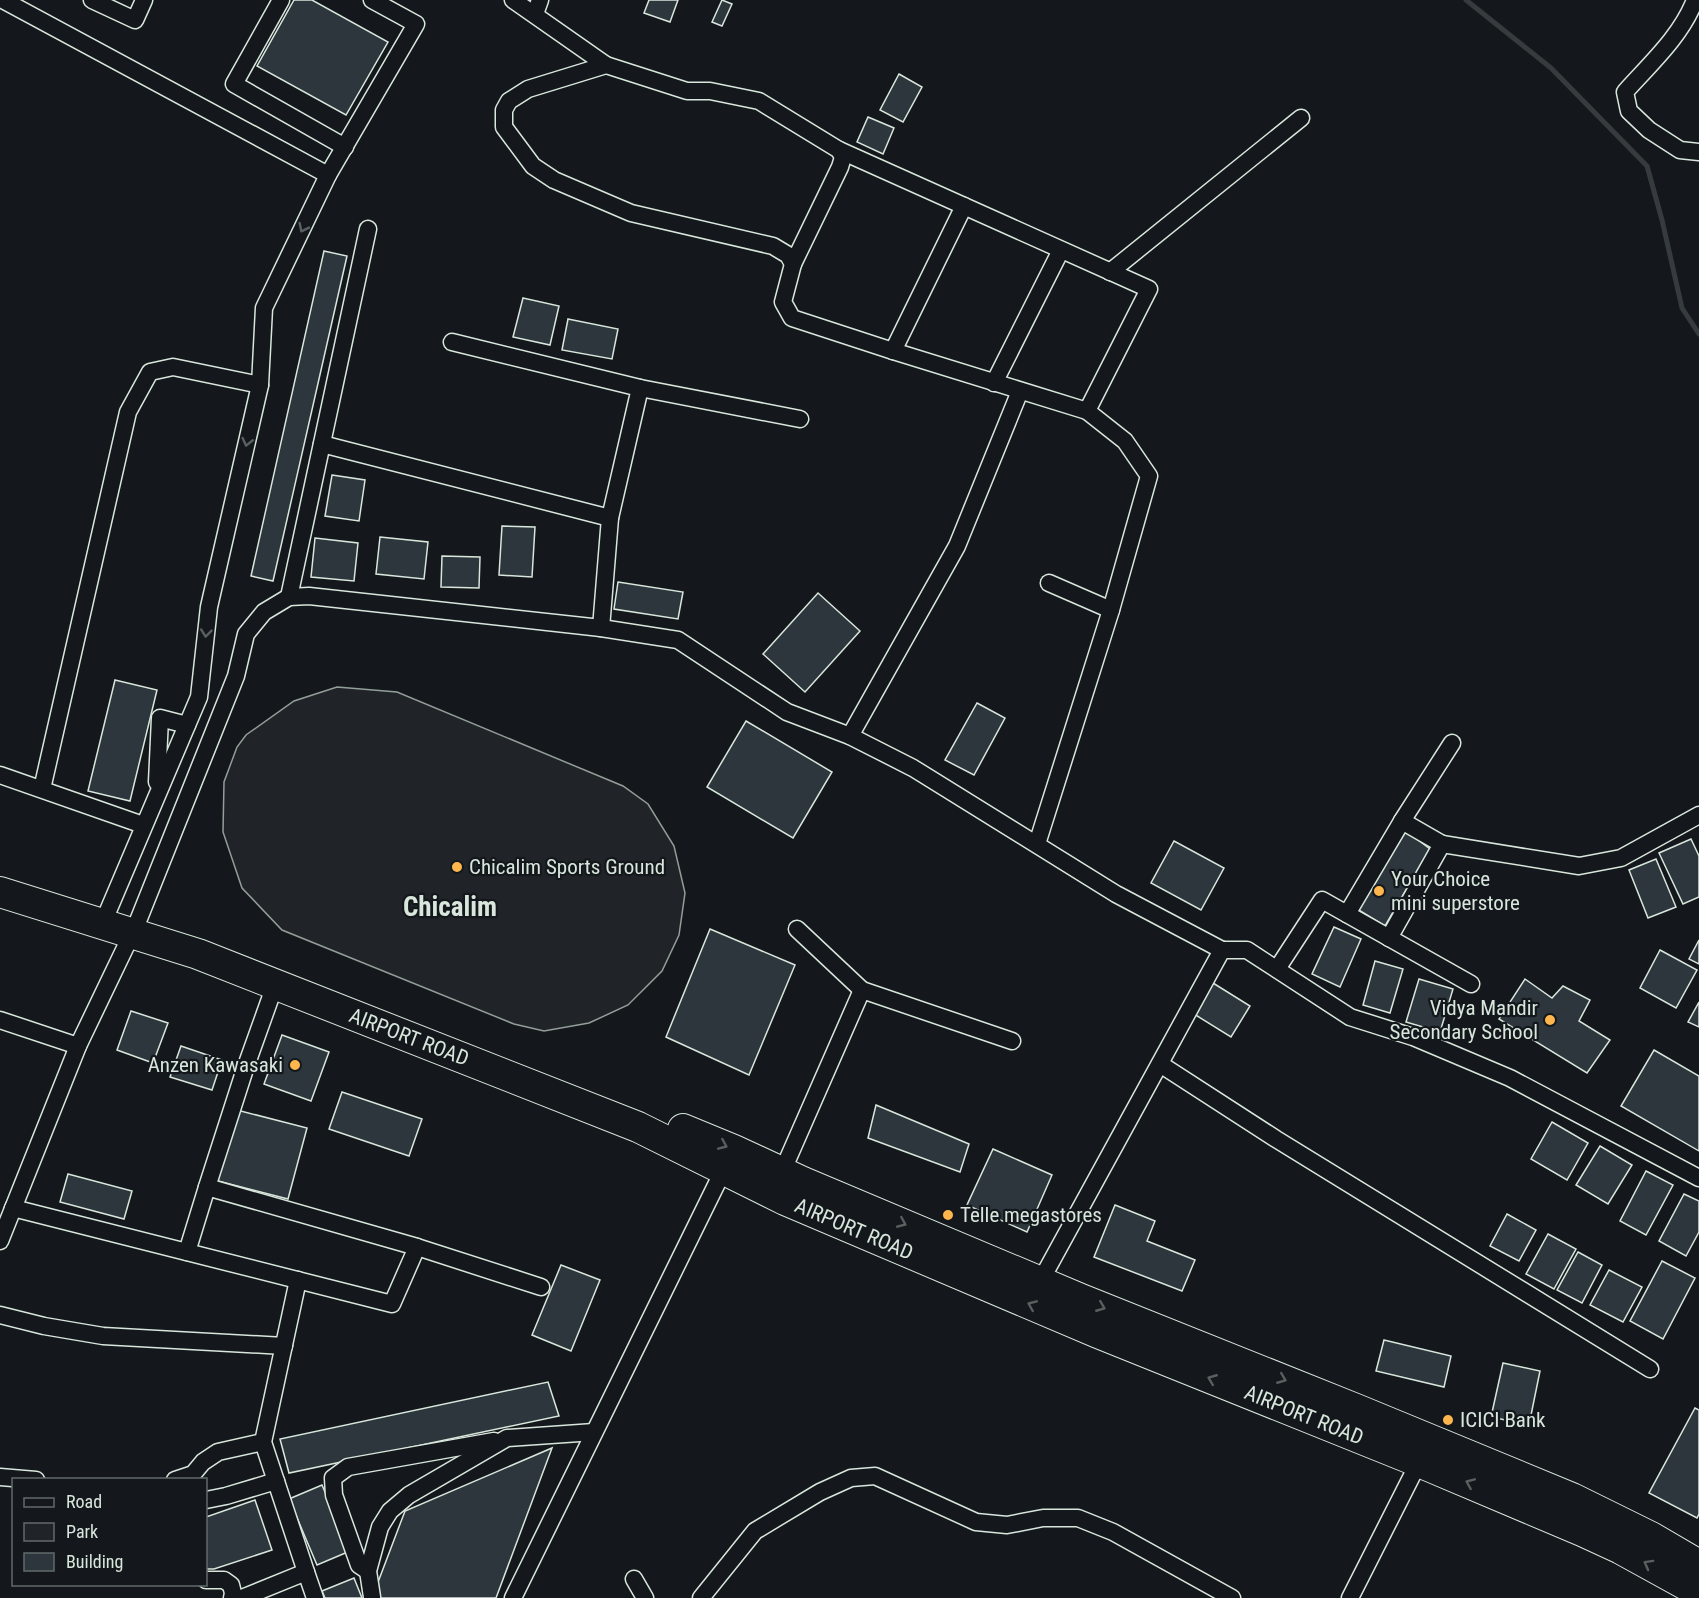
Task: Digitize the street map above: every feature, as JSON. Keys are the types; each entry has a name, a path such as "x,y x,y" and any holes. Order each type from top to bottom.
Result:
{"highway":[{"name":"AIRPORT ROAD","path":"0,873 108,911 135,927 198,954 638,1127 724,1169 778,1183 1040,1282 1425,1450 1621,1549 1699,1592"},
{"name":"AIRPORT ROAD","path":"0,892 135,927 364,1002 541,1070 734,1150 778,1183 1098,1333 1425,1450 1572,1498 1651,1537 1699,1564"}],"street":[{"path":"3,0 328,175"},
{"path":"92,0 135,20 144,0"},
{"path":"280,0 234,84 345,147"},
{"path":"108,911 199,697 209,606 260,385 264,308 328,175 416,24 372,0"},
{"path":"513,0 538,7 606,65 687,91 710,91 759,101 839,150 1149,290 1087,411"},
{"path":"1695,0 1689,17 1674,38 1625,92 1629,111 1649,130 1680,150 1699,152"},
{"path":"606,65 528,89 509,101 504,110 504,127 533,166 554,180 630,213 773,246 788,255 793,264"},
{"path":"1110,272 1301,118"},
{"path":"839,150 843,157 840,167 793,264 783,302 792,318 1087,411 1125,441 1149,476 1111,610 1037,844"},
{"path":"893,351 964,206"},
{"path":"289,597 368,229"},
{"path":"994,383 1061,250"},
{"path":"452,342 640,388 800,419"},
{"path":"42,789 128,412 150,372 173,368 260,385"},
{"path":"601,628 610,518 640,388"},
{"path":"850,736 957,546 1020,391"},
{"path":"322,444 610,518"},
{"path":"1049,583 1111,610"},
{"path":"0,1240 78,1046 135,927 236,676 246,633 264,612 289,597 309,596 601,628 678,640 787,712 850,736 913,768 1116,894 1222,950 1247,950 1350,1017 1413,1037 1510,1078 1699,1178"},
{"path":"157,794 160,718 187,725"},
{"path":"1347,914 1452,743"},
{"path":"0,775 143,825"},
{"path":"1402,821 1442,844 1579,866 1621,858 1699,815"},
{"path":"1389,938 1442,844"},
{"path":"1277,969 1322,900 1471,984"},
{"path":"797,929 862,990 1012,1041"},
{"path":"1040,1282 1222,950"},
{"path":"187,1252 244,1069 275,985"},
{"path":"778,1183 862,990"},
{"path":"0,1020 78,1046"},
{"path":"1160,1064 1286,1145 1650,1369"},
{"path":"513,1598 724,1169"},
{"path":"207,1187 417,1247 541,1287"},
{"path":"13,1208 392,1304 417,1247"},
{"path":"298,1281 263,1443 315,1598"},
{"path":"0,1315 44,1326 103,1336 284,1346"},
{"path":"368,1571 359,1565 334,1495 333,1478 348,1467 507,1438 594,1432"},
{"path":"372,1597 368,1571 380,1527 390,1511 409,1495 507,1438"},
{"path":"179,1478 193,1474 203,1462 218,1452 263,1443"},
{"path":"1350,1598 1425,1450"},
{"path":"701,1598 755,1531 819,1492 851,1478 875,1476 976,1522 1007,1525 1043,1518 1078,1518 1113,1532 1232,1598"},
{"path":"0,1477 18,1478"},
{"path":"207,1500 276,1481"},
{"path":"242,1598 306,1572"},
{"path":"634,1579 645,1598"},
{"path":"207,1580 224,1581 231,1585 232,1598"}],"green space":[{"name":"Chicalim Sports Ground","path":"337,687 397,692 623,786 648,804 674,846 685,893 679,935 662,971 628,1005 589,1023 544,1031 514,1024 282,930 242,888 223,832 224,782 237,747 246,735 294,701"}],"building":[{"path":"294,0 312,0 388,42 346,115 257,66"},
{"path":"649,0 678,0 670,22 644,13"},
{"path":"722,0 732,4 722,26 712,22"},
{"path":"899,74 922,87 903,122 880,110"},
{"path":"868,117 894,128 883,154 857,142"},
{"path":"324,251 347,256 273,581 251,576"},
{"path":"523,298 559,306 550,345 513,337"},
{"path":"568,319 618,329 612,359 562,350"},
{"path":"332,475 365,480 359,521 325,516"},
{"path":"502,526 535,527 532,577 499,575"},
{"path":"380,537 428,542 424,579 376,574"},
{"path":"315,538 358,543 354,581 311,577"},
{"path":"442,556 480,557 479,588 441,587"},
{"path":"618,582 683,592 678,619 614,609"},
{"path":"818,593 860,631 805,692 763,654"},
{"path":"115,680 157,690 130,801 88,791"},
{"path":"977,703 1005,718 974,775 945,760"},
{"path":"746,721 832,772 793,838 707,787"},
{"path":"1406,831 1430,849 1385,926 1357,909"},
{"path":"1691,839 1699,856 1699,897 1683,904 1659,853"},
{"path":"1174,841 1224,868 1201,910 1151,883"},
{"path":"1656,859 1676,907 1648,918 1629,870"},
{"path":"1334,927 1361,939 1340,987 1312,974"},
{"path":"710,929 795,965 749,1075 666,1037"},
{"path":"1699,940 1699,964 1689,959"},
{"path":"1660,950 1697,970 1676,1008 1640,988"},
{"path":"1375,961 1403,969 1390,1013 1363,1005"},
{"path":"1419,979 1453,989 1440,1032 1406,1022"},
{"path":"1525,979 1552,998 1563,986 1590,1000 1579,1021 1610,1040 1587,1073 1499,1019"},
{"path":"1213,983 1250,1006 1231,1037 1194,1014"},
{"path":"1699,1002 1699,1027 1688,1022"},
{"path":"131,1011 168,1023 153,1063 117,1050"},
{"path":"282,1035 329,1052 311,1101 264,1084"},
{"path":"181,1046 222,1060 212,1090 170,1077"},
{"path":"1654,1050 1699,1076 1699,1151 1621,1106"},
{"path":"342,1092 422,1119 409,1156 329,1129"},
{"path":"876,1105 969,1144 960,1172 868,1138"},
{"path":"233,1109 307,1128 288,1199 214,1180"},
{"path":"1552,1122 1588,1143 1567,1180 1531,1159"},
{"path":"1600,1146 1632,1165 1608,1204 1576,1185"},
{"path":"993,1149 1052,1175 1027,1232 967,1205"},
{"path":"1646,1171 1673,1185 1646,1235 1620,1221"},
{"path":"68,1174 132,1191 124,1219 60,1202"},
{"path":"1684,1194 1699,1201 1699,1232 1686,1256 1659,1241"},
{"path":"1115,1205 1155,1221 1147,1241 1195,1260 1182,1291 1094,1257"},
{"path":"1507,1214 1536,1230 1519,1261 1490,1246"},
{"path":"1548,1234 1576,1249 1554,1289 1526,1274"},
{"path":"1578,1252 1602,1265 1582,1303 1557,1290"},
{"path":"1662,1261 1695,1278 1663,1339 1630,1321"},
{"path":"561,1265 600,1280 571,1351 532,1335"},
{"path":"1609,1270 1642,1287 1623,1322 1590,1305"},
{"path":"1384,1340 1451,1356 1444,1387 1376,1371"},
{"path":"1503,1363 1540,1371 1529,1425 1491,1417"},
{"path":"548,1382 559,1416 289,1473 280,1439"},
{"path":"1695,1408 1699,1410 1699,1514 1697,1518 1649,1493"},
{"path":"552,1448 496,1598 372,1598 405,1511"},
{"path":"322,1485 350,1551 317,1565 289,1499"},
{"path":"255,1500 272,1550 214,1569 207,1569 207,1517"},
{"path":"354,1578 362,1598 325,1598 322,1591"}],"waterway":[{"path":"1466,0 1551,68 1647,166 1682,308 1699,334"}],"place":[{"name":"Chicalim Sports Ground","path":"457,867"},
{"name":"Your Choice mini superstore","path":"1379,891"},
{"name":"Vidya Mandir Secondary School","path":"1550,1020"},
{"name":"Anzen Kawasaki","path":"295,1065"},
{"name":"Telle megastores","path":"948,1215"},
{"name":"ICICI Bank","path":"1448,1420"}],"district":[{"name":"Chicalim","path":"450,907"}]}
